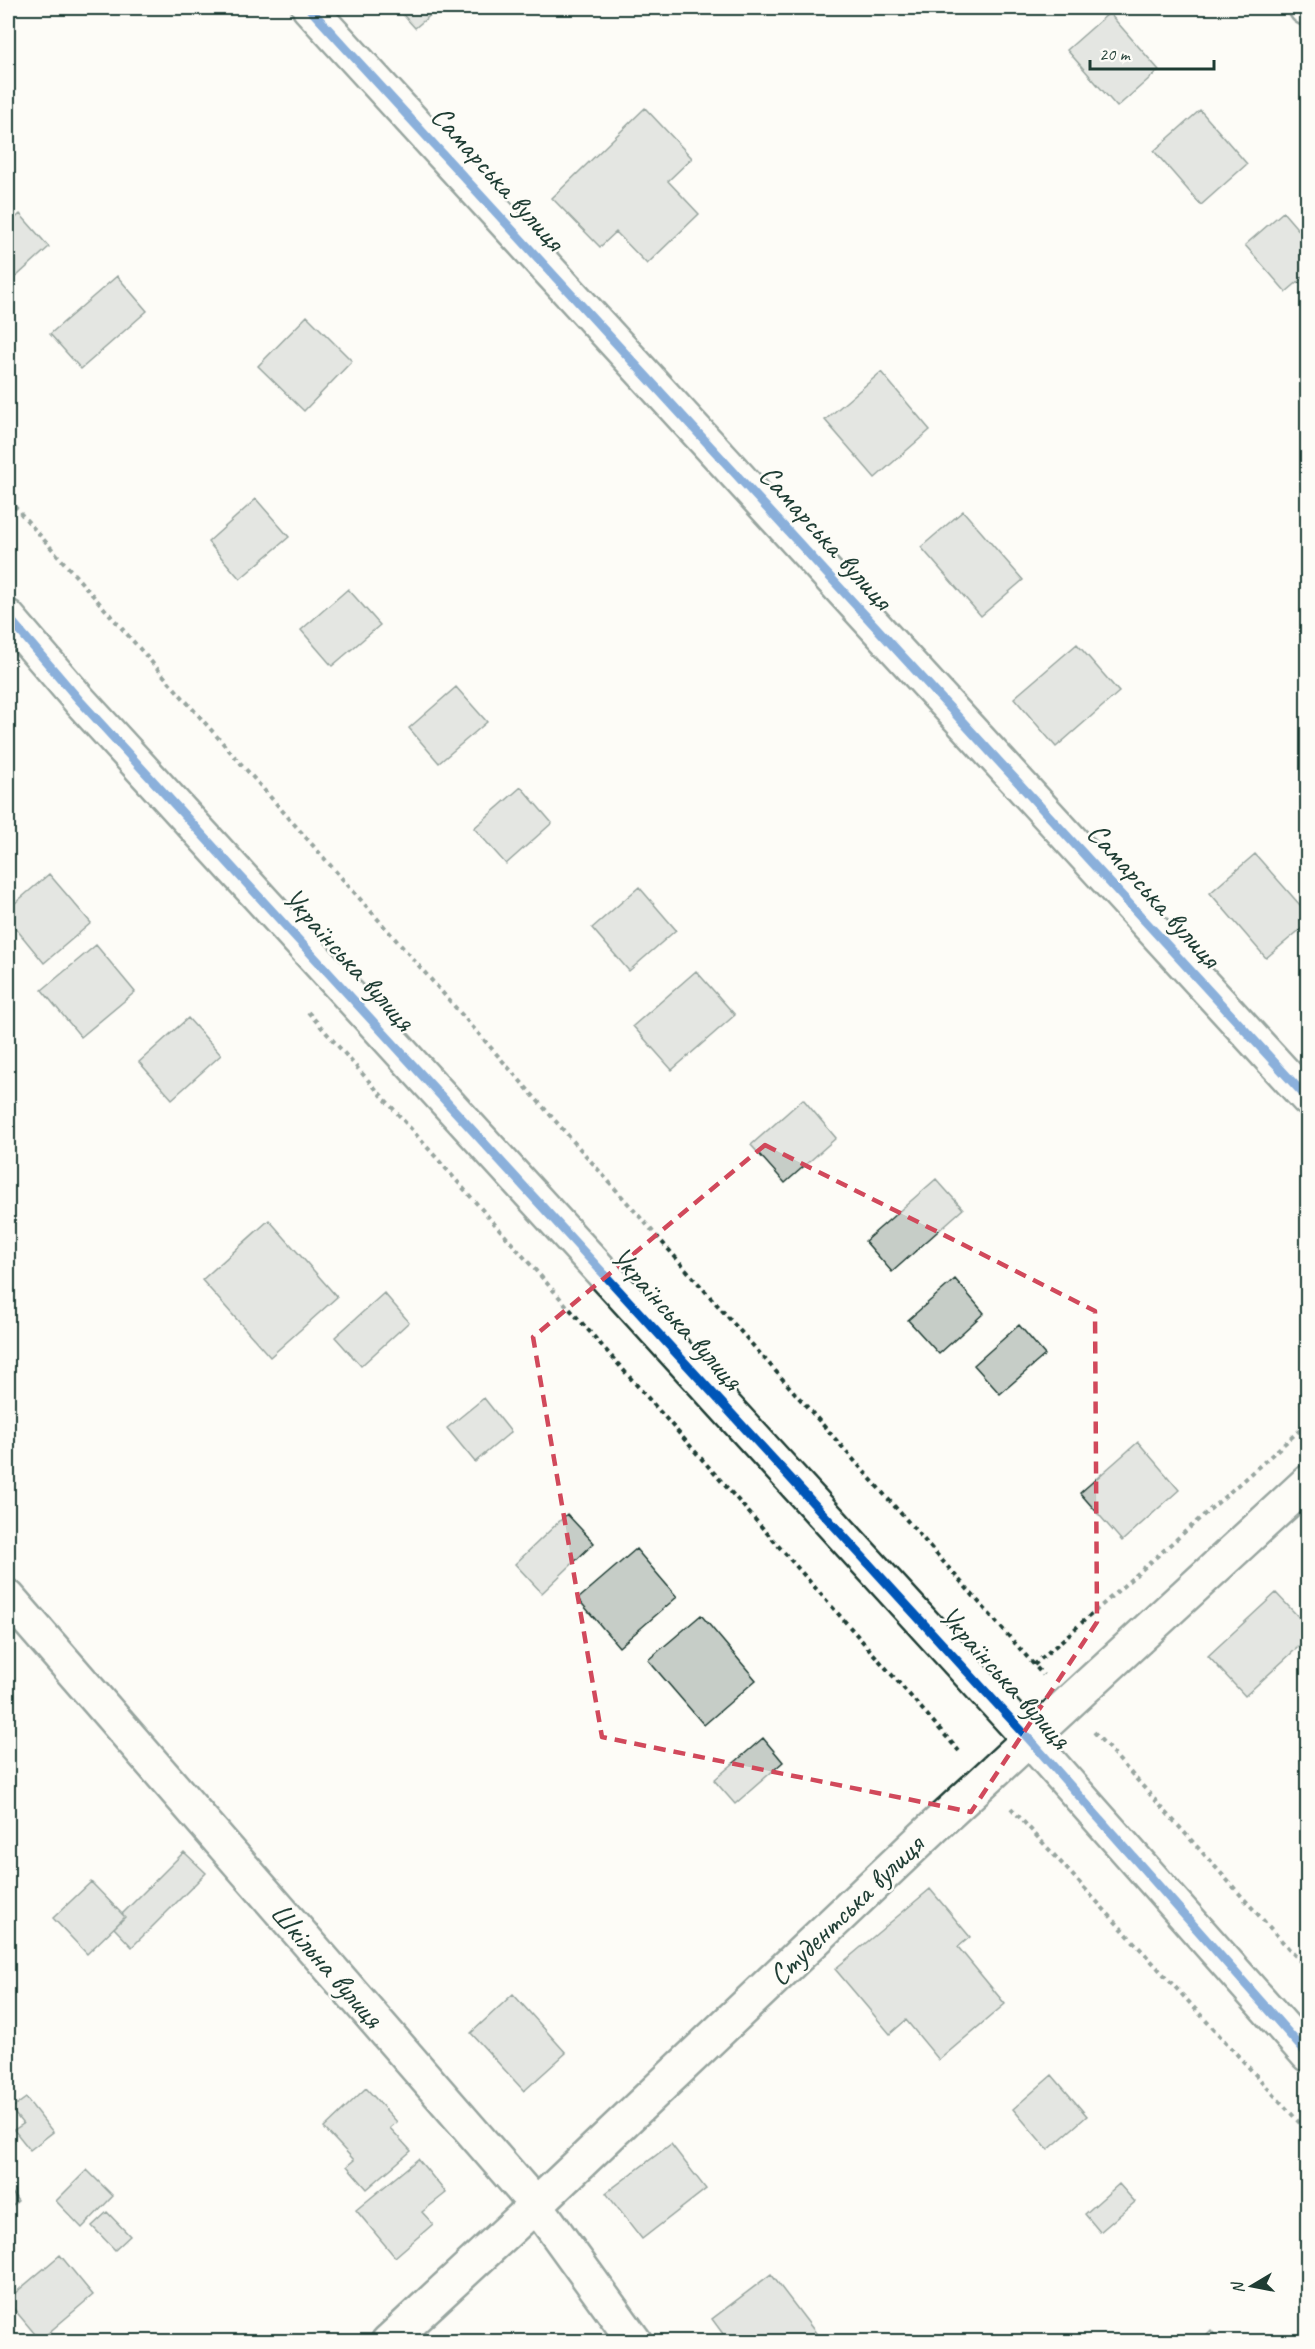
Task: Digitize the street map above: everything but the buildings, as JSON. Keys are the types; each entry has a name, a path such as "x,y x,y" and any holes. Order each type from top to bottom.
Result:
{"street":[{"name":"Самарська вулиця","path":"309,8 1308,1099"},
{"name":"Українська вулиця","path":"8,617 88,710 1029,1739 1308,2055"},
{"name":"Студентська вулиця","path":"388,2342 985,1780 1308,1482"},
{"name":"Шкільна вулиця","path":"8,1597 536,2205 634,2342"}],"path":[{"path":"8,499 1034,1665 1308,1970"},
{"path":"304,1007 985,1780 1308,2132"},
{"path":"1034,1665 1308,1423"}],"highlighted area":[{"path":"765,1145 1095,1311 1097,1622 971,1812 602,1737 533,1337"}],"cycle path":[{"path":"309,8 1308,1099"},
{"path":"8,617 80,701 1029,1739 1308,2055"}]}
